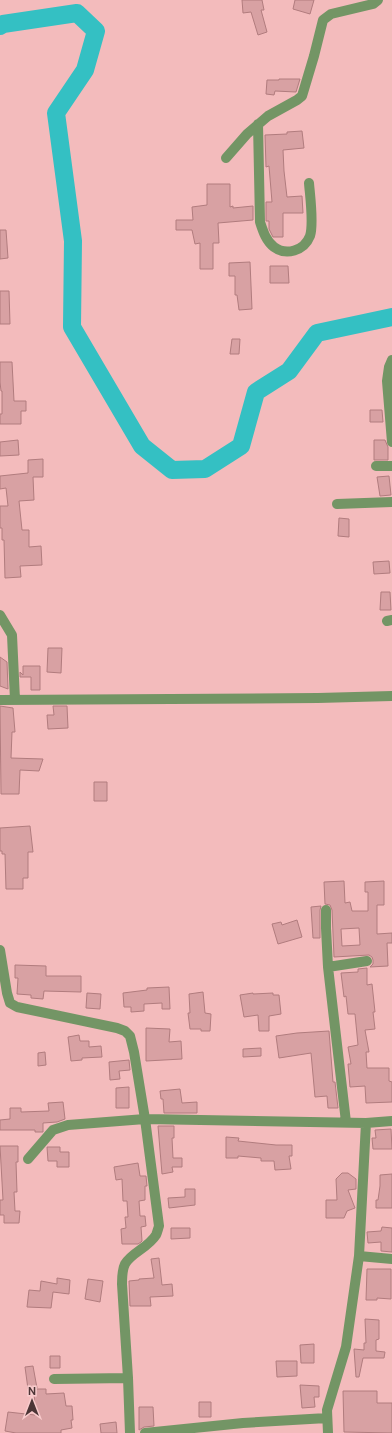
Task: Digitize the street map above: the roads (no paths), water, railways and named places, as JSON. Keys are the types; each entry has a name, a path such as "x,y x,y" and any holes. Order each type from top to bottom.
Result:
{"street":[{"path":"226,158 258,124 268,116 302,96 314,56 322,20 331,14 373,4 378,0"},
{"path":"258,124 260,222 264,234 273,246 282,251 299,250 310,236 311,212 309,183"},
{"path":"392,360 389,367 387,381 392,442"},
{"path":"376,466 392,466"},
{"path":"337,504 392,502"},
{"path":"0,615 12,635 16,700"},
{"path":"0,700 318,698 392,696"},
{"path":"326,910 328,967 346,1122"},
{"path":"0,950 10,1003 17,1007 117,1028 130,1036 145,1119 159,1226 156,1235 149,1243 130,1257 125,1264 122,1273 130,1433"},
{"path":"328,967 367,961"},
{"path":"28,1159 53,1130 68,1124 145,1119 346,1122 392,1121"},
{"path":"328,1433 327,1410 346,1347 359,1256 366,1122"},
{"path":"359,1256 392,1259"},
{"path":"54,1379 128,1378"},
{"path":"145,1433 243,1423 327,1418"}],"waterway":[{"path":"0,26 3,24 77,13 96,31 85,70 56,113 73,241 72,327 142,446 172,470 205,469 241,446 256,392 289,371 317,333 392,317"}]}
